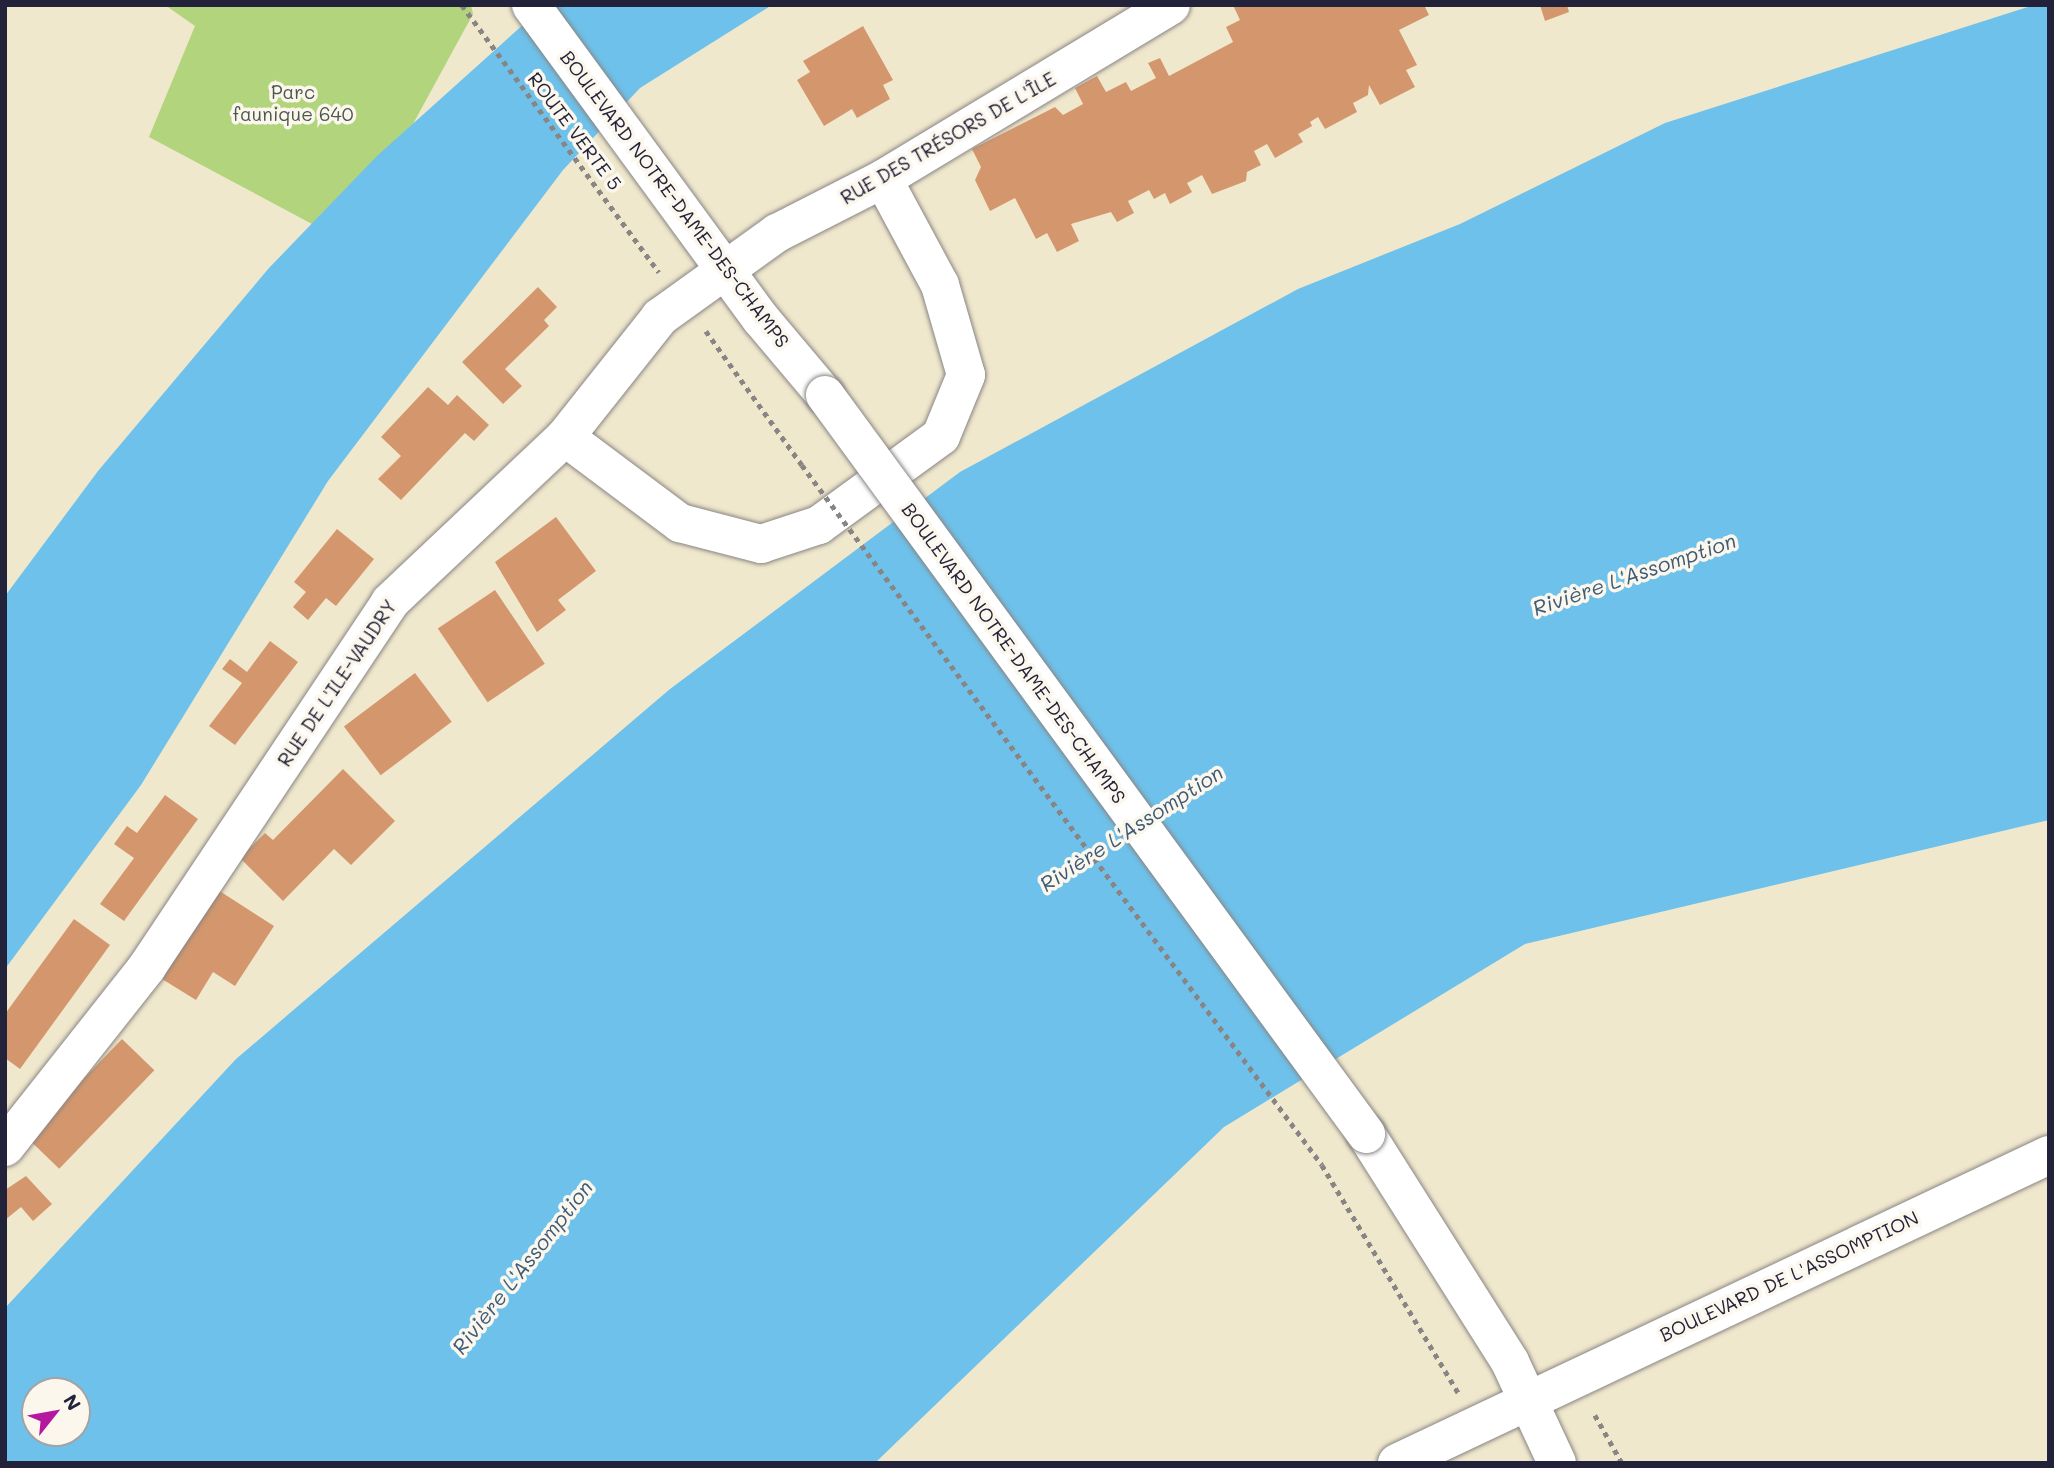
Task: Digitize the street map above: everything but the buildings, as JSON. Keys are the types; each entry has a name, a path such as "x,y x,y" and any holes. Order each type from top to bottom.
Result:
{"street":[{"name":"BOULEVARD NOTRE-DAME-DES-CHAMPS","path":"531,5 727,272 825,395 1366,1134 1528,1396 1557,1463"},
{"name":"RUE DES TRÉSORS DE L'ÎLE","path":"727,272 777,233 883,180 1171,5"},
{"path":"565,437 680,523 761,544 820,525 941,436 966,375 940,285 883,180"},
{"name":"RUE DE L'ILE-VAUDRY","path":"5,1147 147,967 390,602 565,437 660,317 727,272"},
{"name":"BOULEVARD DE L'ASSOMPTION","path":"1397,1463 1528,1396 2049,1155"}],"path":[{"name":"ROUTE VERTE 5","path":"464,7 607,197 661,276"},
{"path":"710,337 1322,1165 1454,1376 1459,1391"},
{"path":"1598,1413 1622,1463"}],"green space":[{"name":"Parc faunique 640","path":"165,5 471,5 473,14 413,124 312,224 149,137 195,26"}],"water":[{"path":"545,5 772,5 640,88 563,170 328,481 141,785 5,969 5,596 98,471 269,268 377,156"},
{"name":"Rivière L'Assomption","path":"2034,5 2049,5 2049,820 1525,944 1224,1127 875,1463 5,1463 5,1308 236,1059 670,689 960,472 1298,289 1460,224 1665,123"}]}
